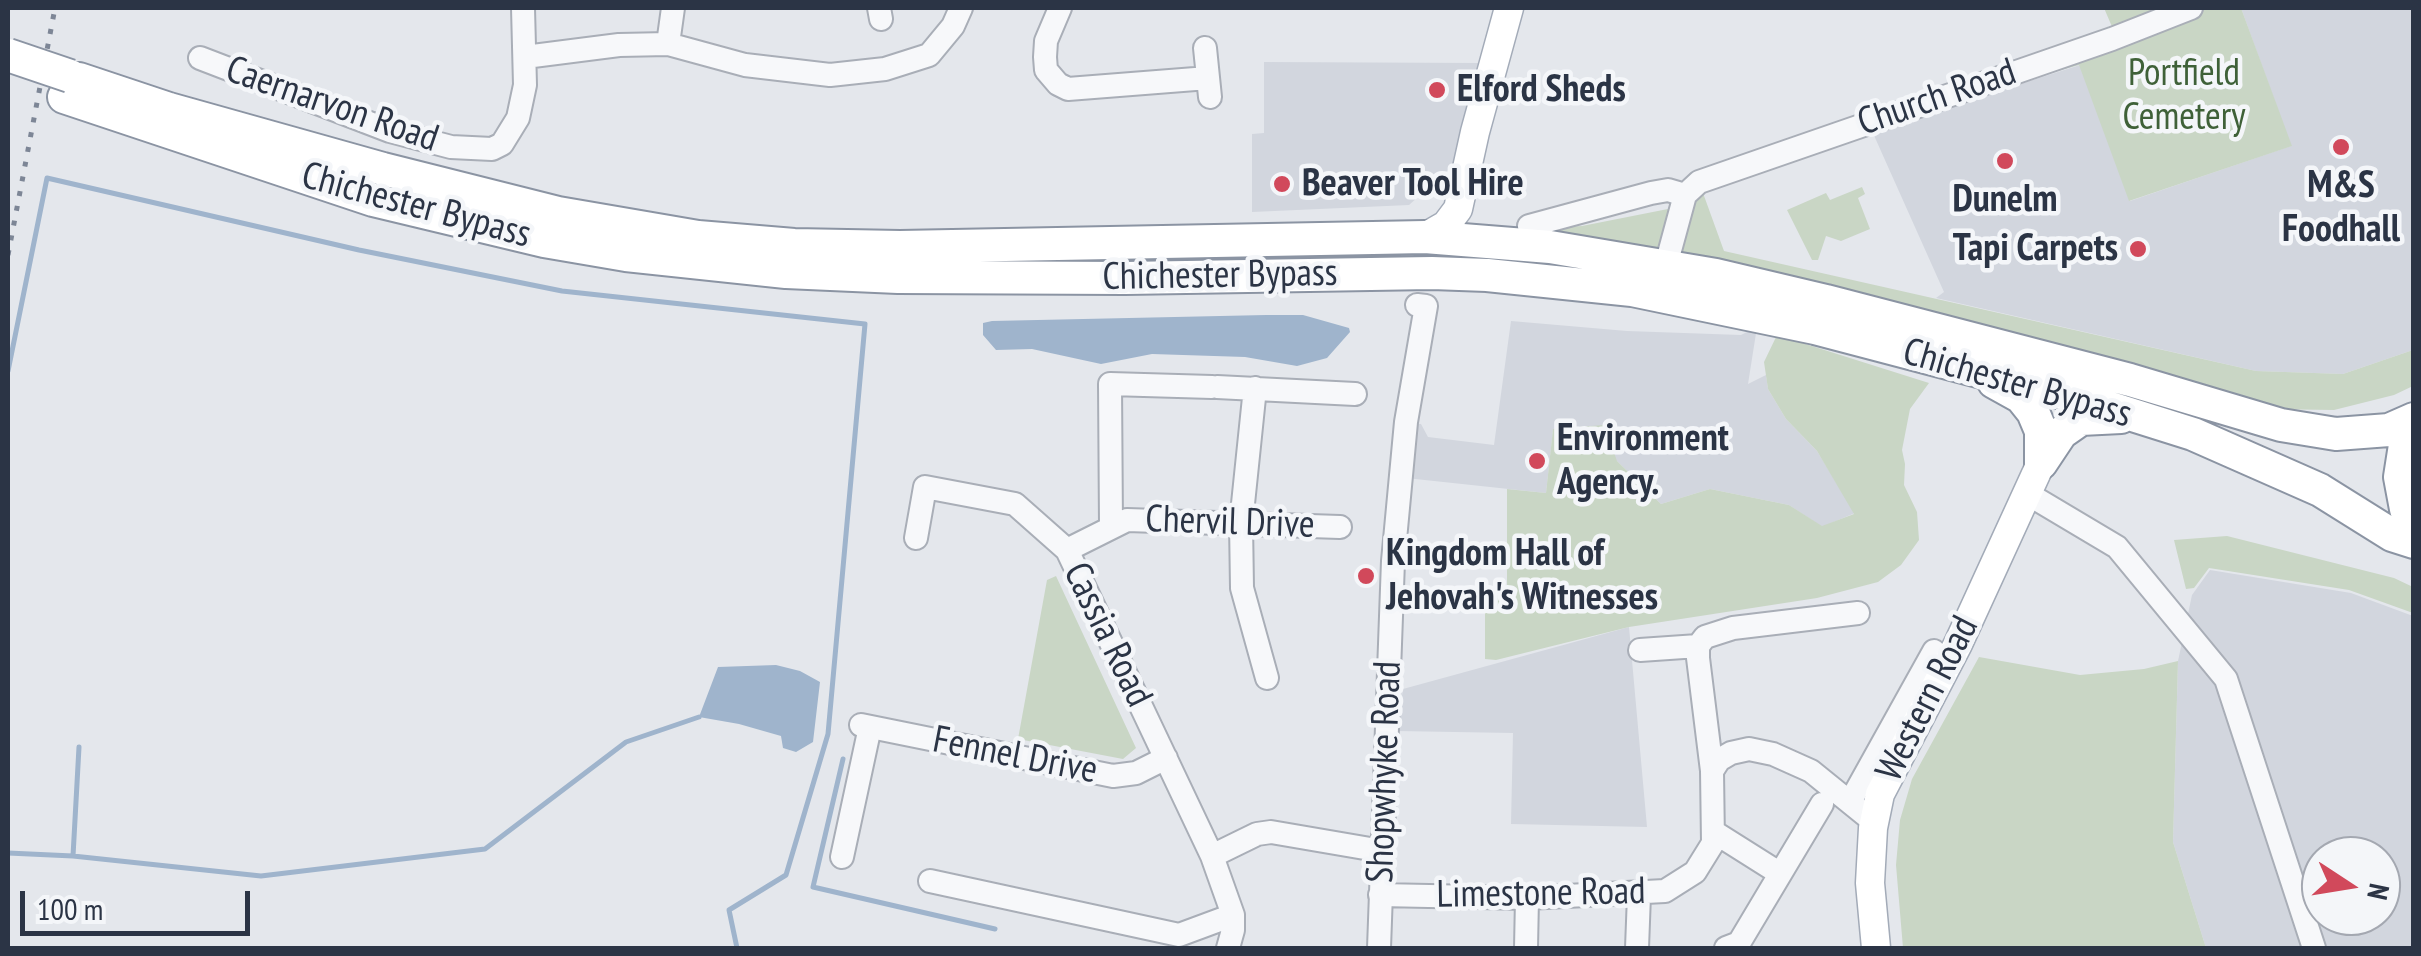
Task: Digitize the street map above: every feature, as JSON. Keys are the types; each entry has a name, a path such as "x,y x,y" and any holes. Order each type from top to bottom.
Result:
{"highway":[{"name":"Chichester Bypass","path":"8,55 67,87 372,200 626,255 786,272 898,276 1487,275 1632,290 1816,328 2193,434 2320,490 2392,535 2414,542"},
{"name":"Chichester Bypass","path":"8,78 169,109 383,170 558,212 698,237 900,247 1425,237 1490,240 1600,253 1808,296 2058,361 2281,425 2336,434 2389,430 2414,419"},
{"path":"1969,368 2022,398 2033,412 2040,430 2041,463"},
{"path":"2041,463 2061,433 2081,419 2136,416"},
{"path":"2414,428 2405,445 2400,477 2406,509 2414,522"}],"main road":[{"path":"1425,237 1449,222 1458,206 1509,8"},
{"path":"1458,206 1464,220 1490,240"},
{"name":"Western Road","path":"1876,948 1870,883 1880,794 1958,644 2041,463"}],"street":[{"name":"Caernarvon Road","path":"200,58 390,131 472,150 492,148 502,144 518,118 525,85 523,8"},
{"path":"668,44 672,8"},
{"path":"525,57 619,45 668,44 746,65 830,75 885,69 929,54 953,26 961,8"},
{"path":"1060,8 1046,40 1046,70 1068,89 1209,87 1204,48"},
{"name":"Church Road","path":"1529,226 1651,193 1668,190 1685,195 1699,182 2192,8"},
{"path":"1666,265 1685,195"},
{"name":"Shopwhyke Road","path":"1378,948 1398,497 1426,306 1417,305"},
{"path":"1111,526 1110,384 1355,394"},
{"path":"1255,388 1241,522 1242,588 1267,678"},
{"name":"Cassia Road","path":"916,538 925,488 1014,504 1067,550 1212,856 1233,915 1228,948"},
{"path":"2028,494 2117,547 2226,679 2314,948"},
{"name":"Chervil Drive","path":"1067,550 1127,520 1340,527"},
{"path":"1640,650 1698,646 1719,631 1858,613"},
{"name":"Limestone Road","path":"1380,895 1639,895 1665,891 1696,872 1706,859 1714,832 1712,771 1698,646"},
{"path":"1850,802 1934,650"},
{"name":"Fennel Drive","path":"842,857 866,726 1113,776 1136,773 1166,758"},
{"path":"1712,771 1731,752 1773,754 1811,771 1874,822"},
{"path":"1726,948 1739,943 1822,804"},
{"path":"1212,856 1257,834 1271,832 1382,851"},
{"path":"1714,832 1779,873"},
{"path":"930,881 1179,935 1233,915"},
{"path":"1637,948 1639,895"},
{"path":"1526,948 1527,898"}],"shaded area":[{"path":"2241,8 2413,8 2413,350 2343,374 2256,371 1936,298 1944,292 1872,131 2080,65 2130,201 2291,146"},
{"path":"1264,62 1480,63 1455,164 1409,205 1252,212 1252,134 1264,133"},
{"path":"1511,321 1741,335 1757,327 1748,384 1766,375 1768,389 1786,419 1817,451 1855,513 1822,527 1789,505 1710,489 1661,504 1617,461 1553,430 1546,493 1406,478 1412,423 1421,424 1428,437 1494,445"},
{"path":"2210,570 2351,593 2413,616 2413,948 2206,948 2173,842 2178,661 2192,595"},
{"path":"1629,627 1647,827 1511,824 1513,733 1397,731 1403,689"}],"green space":[{"name":"Portfield Cemetery","path":"2104,8 2241,8 2292,146 2129,201 2079,65 2022,81 2113,29"},
{"path":"1699,182 1724,251 2256,371 2343,374 2413,350 2413,386 2394,395 2334,410 2267,409 1685,259 1677,249"},
{"path":"1862,187 1865,194 1858,198 1870,229 1841,241 1826,236 1818,260 1812,260 1787,210 1826,193 1830,200"},
{"path":"1673,208 1664,242 1655,250 1525,229 1582,226"},
{"path":"1777,335 1929,383 1910,409 1902,450 1904,485 1917,512 1919,540 1901,565 1878,582 1817,598 1629,627 1496,660 1485,659 1485,597 1507,589 1507,489 1546,493 1553,429 1604,425 1617,461 1661,504 1710,489 1789,505 1822,526 1854,514 1817,451 1786,419 1768,389 1764,362"},
{"path":"2227,536 2394,578 2413,587 2413,613 2349,590 2209,568 2194,588 2186,589 2174,540"},
{"path":"1056,576 1136,748 1123,759 1018,739 1047,580"},
{"path":"1979,657 2080,675 2144,669 2178,661 2173,842 2206,948 1903,948 1896,865 1900,820 1912,779"}],"water":[{"path":"1303,315 1349,328 1350,332 1327,358 1297,366 1245,357 1152,354 1101,364 1032,349 996,350 983,335 983,323 992,321"},
{"path":"776,665 800,671 820,682 813,742 796,752 783,748 781,736 699,717 718,667"}],"waterway":[{"path":"8,371 47,178 359,250 562,291 865,324 828,734 786,875 729,910 737,948"},
{"path":"8,853 261,876 485,849 626,742 699,717"},
{"path":"73,856 79,747"},
{"path":"843,759 813,887 995,929"}],"railway":[{"path":"8,255 55,8"}],"place":[{"name":"Elford Sheds","path":"1437,90"},
{"name":"M&S Foodhall","path":"2341,147"},
{"name":"Dunelm","path":"2005,161"},
{"name":"Beaver Tool Hire","path":"1282,184"},
{"name":"Tapi Carpets","path":"2138,249"},
{"name":"Environment Agency.","path":"1537,461"},
{"name":"Kingdom Hall of Jehovah's Witnesses","path":"1366,576"}]}
